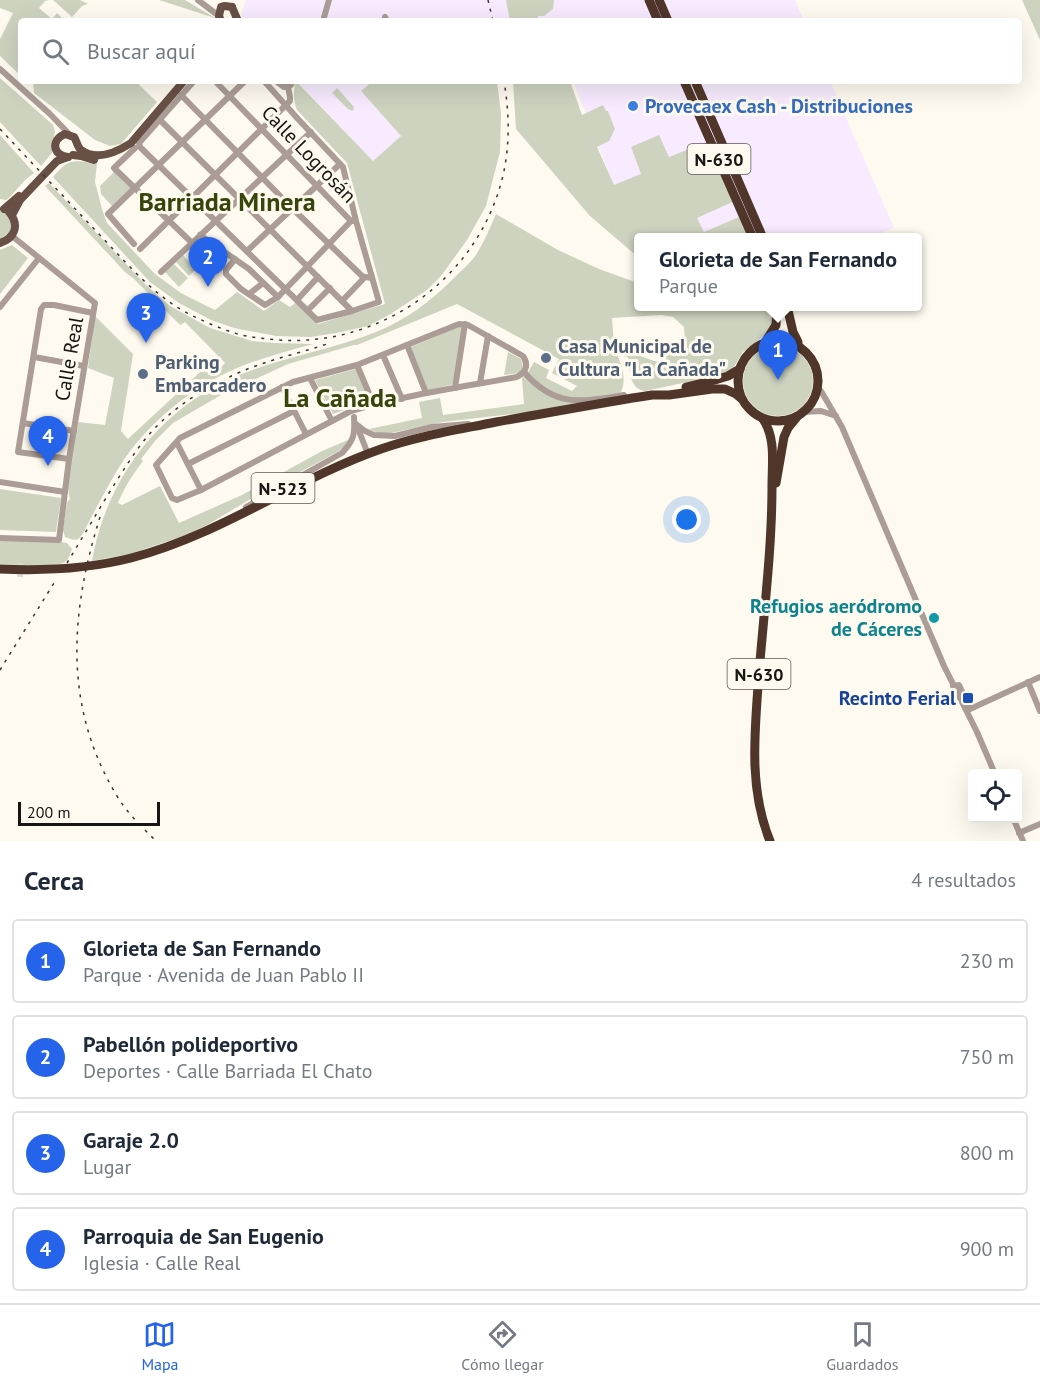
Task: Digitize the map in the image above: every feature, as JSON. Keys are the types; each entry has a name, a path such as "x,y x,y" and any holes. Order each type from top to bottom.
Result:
{"highway":[{"path":"649,0 657,18"},
{"path":"659,0 667,18"},
{"name":"N-630","path":"685,84 751,233"},
{"name":"N-630","path":"696,84 761,233"},
{"path":"764,344 776,325 777,311"},
{"path":"788,311 798,346"},
{"path":"742,399 738,385 740,369 748,354 774,341 783,341 798,346 807,353 816,366 819,377 818,390"},
{"path":"652,395 715,380 740,369"},
{"path":"652,395 724,388 742,399"},
{"name":"N-630","path":"772,506 784,437 788,428 813,402 818,390"},
{"name":"N-523","path":"0,569 47,570 132,558 201,533 302,482 381,449 420,437 652,395"},
{"name":"N-630","path":"742,399 752,412 763,419 772,437 772,506 754,746 758,799 770,841"},
{"path":"763,419 780,422 801,415"},
{"name":"N-523","path":"201,533 327,465 366,449 452,426 522,417"}],"main road":[{"path":"220,15 225,6 234,3 237,18"},
{"path":"57,152 63,156 81,156 94,160 118,156 127,151 183,84"},
{"path":"0,243 12,236 15,225 12,215 2,208 17,198 55,158 57,152 55,145 58,138 70,135 81,150 99,155 122,148 131,143 183,84"},
{"path":"12,215 20,200 57,161 76,152 78,145"}],"street":[{"path":"198,0 220,15"},
{"path":"324,18 329,0"},
{"path":"0,69 70,135"},
{"path":"0,74 55,123 59,129 58,138"},
{"path":"191,84 137,146 114,168 213,262"},
{"name":"Calle Logrosán","path":"218,84 354,221"},
{"path":"134,244 108,214 242,84"},
{"path":"137,146 317,320 379,302 369,278 343,166 267,84"},
{"path":"140,249 290,101 290,84"},
{"path":"181,95 292,209 369,278"},
{"path":"160,120 352,311"},
{"path":"161,272 311,132"},
{"path":"247,251 340,164"},
{"path":"235,260 226,270 226,274 265,305 278,297 354,221"},
{"path":"200,235 249,269 278,297"},
{"path":"0,307 39,258 12,236"},
{"name":"Calle Real","path":"0,538 59,540 69,459 95,303 39,258"},
{"path":"297,300 318,277"},
{"path":"342,301 369,278"},
{"path":"249,294 263,283"},
{"path":"308,310 330,288"},
{"path":"69,459 18,452 41,309 45,305 54,305 93,313"},
{"path":"459,324 465,324 488,336 523,356 526,364 524,372 517,377 374,405 354,417 332,421 177,500 172,498 157,471 156,465 180,438 293,382 357,365 459,324"},
{"path":"455,388 465,324"},
{"path":"480,383 488,336"},
{"path":"407,345 426,393"},
{"path":"383,355 402,399"},
{"path":"34,357 84,366"},
{"path":"357,365 374,405"},
{"path":"524,372 539,388 569,401 666,390"},
{"path":"310,378 332,421"},
{"path":"282,387 306,434"},
{"path":"818,390 821,391 842,427 953,686 993,769"},
{"path":"188,464 294,411"},
{"path":"801,415 821,411 836,416"},
{"path":"354,417 364,430 374,435 395,436 432,428 471,424"},
{"path":"354,417 366,449"},
{"path":"235,514 275,489 342,453 354,437 354,417"},
{"path":"23,423 74,431"},
{"path":"302,482 366,449 420,437"},
{"path":"177,442 201,489"},
{"path":"0,482 65,492"},
{"path":"953,686 959,685 970,709 1040,676"},
{"path":"1028,682 1040,711"},
{"path":"1033,693 1040,690"},
{"path":"1015,823 1023,841"},
{"path":"1019,833 1040,824"}],"shaded area":[{"path":"246,0 795,0 803,18 244,18 241,15"},
{"path":"300,84 369,84 361,91 401,136 373,161"},
{"path":"574,84 831,84 894,228 881,233 746,233 740,217 704,232 697,218 733,202 669,158 631,147 641,174 614,186"}],"green space":[{"path":"0,0 49,0 39,8 51,18 18,18 18,73 0,56 0,39 13,13 0,8"},
{"path":"53,0 80,0 88,4 82,6 72,17"},
{"path":"159,0 185,0 215,18"},
{"path":"506,0 554,0 553,9 544,16 509,18"},
{"path":"1022,0 1040,0 1040,40"},
{"path":"57,13 62,18 53,18"},
{"path":"0,78 53,125 55,131 52,153 41,166 0,122"},
{"path":"33,84 138,84 157,102 121,144 110,146 95,140 34,93"},
{"path":"295,84 299,84 373,161 401,136 361,91 369,84 497,84 501,114 500,152 486,206 467,240 441,276 427,290 368,326 311,337 276,336 234,328 211,320 179,303 150,282 53,177 68,163 97,164 95,182 107,223 155,274 181,293 215,310 237,292 264,311 279,300 290,307 298,301 318,324 385,304 347,163 297,110"},
{"path":"513,84 571,84 582,115 603,105 608,111 615,129 609,141 597,147 614,185 641,174 631,147 659,135 669,157 709,141 735,201 697,218 704,232 739,217 748,233 634,233 634,254 590,216 516,129"},
{"path":"337,88 354,107 353,111 332,93"},
{"path":"0,135 34,173 6,200 0,199"},
{"path":"115,171 132,187 112,206 101,194 100,186"},
{"path":"49,183 144,283 170,306 210,328 252,341 313,344 229,371 179,402 150,428 125,458 82,535 75,540 65,537 63,530 67,502 70,499 69,471 78,422 105,425 114,378 88,368 95,316 133,354 121,431 128,439 212,361 219,369 225,363 185,322 180,325 125,272 45,186"},
{"path":"0,211 6,213 12,223 9,233 0,239"},
{"path":"496,214 558,250 599,269 634,282 634,311 773,311 772,326 766,334 743,352 732,370 721,375 645,391 633,383 628,357 617,354 624,380 619,395 530,412 443,422 391,433 378,433 369,429 422,418 419,402 440,398 443,415 524,404 522,378 534,362 549,370 546,378 572,391 577,386 552,373 559,359 457,304 357,345 288,364 221,395 173,423 141,459 143,461 129,481 118,503 122,505 160,486 179,523 242,495 322,451 348,440 339,451 186,535 130,554 92,561 99,531 124,475 161,427 184,407 209,390 254,369 342,344 387,327 408,316 436,294 471,261 482,245","holes":["662,315 673,317 684,327 685,343 663,344 664,362 654,361 614,346 612,318"]},
{"path":"200,241 226,261 220,266 197,244"},
{"path":"12,245 28,258 0,294 0,250"},
{"path":"183,255 196,269 189,276 176,262"},
{"path":"174,264 188,278 179,287 165,272"},
{"path":"461,326 465,328 455,384 424,391 406,349"},
{"path":"785,346 798,352 807,361 811,367 813,381 811,395 803,406 792,414 771,416 753,406 745,395 743,374 753,356 764,348"},
{"path":"508,352 521,359 523,367 519,373 504,375"},
{"path":"356,369 369,401 333,414 315,380"},
{"path":"0,489 61,498 56,532 0,530"},
{"path":"0,540 61,542 67,543 72,549 68,559 60,564 34,566 0,564"}],"tunnel":[{"path":"20,577 21,563"}],"railway":[{"path":"488,0 492,18"},
{"path":"0,129 129,266 177,307 209,324 241,335 268,339 308,340 348,333 385,320 418,300 448,275 473,245 492,210 504,171 508,126 504,84"},
{"path":"67,563 133,456 152,431 169,415 211,386 233,375 327,344"},
{"path":"100,517 82,589 78,624 77,659 80,694 87,728 100,762 117,796 135,820 156,841"},
{"path":"0,670 54,583"}],"place":[{"name":"Provecaex Cash - Distribuciones","path":"633,106"},
{"name":"Pabellón polideportivo","path":"208,287"},
{"name":"Garaje 2.0","path":"146,343"},
{"name":"Casa Municipal de Cultura \"La Cañada\"","path":"546,358"},
{"name":"Parking Embarcadero","path":"143,374"},
{"name":"Glorieta de San Fernando","path":"778,380"},
{"name":"Parroquia de San Eugenio","path":"48,466"},
{"name":"Refugios aeródromo de Cáceres","path":"934,618"},
{"name":"Recinto Ferial","path":"968,698"}],"district":[{"name":"Barriada Minera","path":"227,201"},
{"name":"La Cañada","path":"340,397"}]}
